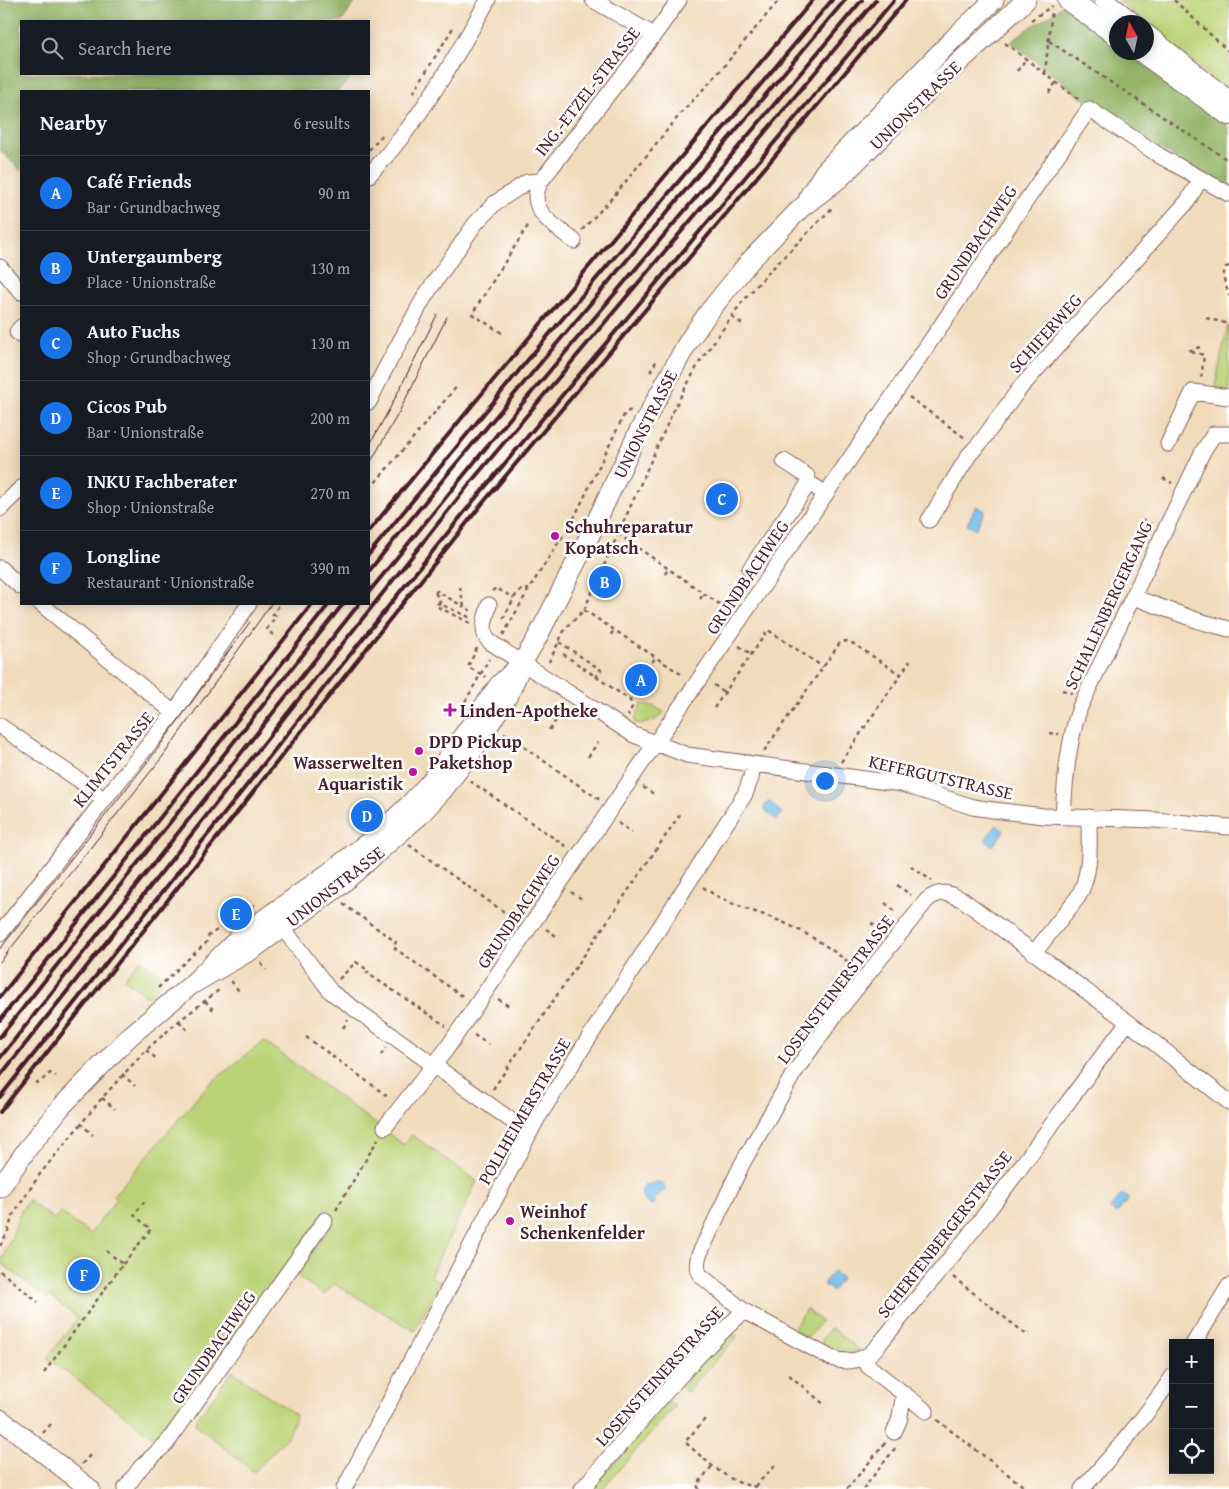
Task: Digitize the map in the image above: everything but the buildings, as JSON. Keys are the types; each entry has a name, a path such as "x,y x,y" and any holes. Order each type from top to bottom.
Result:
{"highway":[{"path":"1061,3 1109,30"},
{"path":"1154,60 1229,114"}],"main road":[{"name":"UNIONSTRASSE","path":"191,985 253,950 337,888 388,845 425,810 442,790 474,749 510,692 522,663 537,638 589,537 643,423 688,342 732,283 801,208 825,171 956,36 994,0"},
{"name":"UNIONSTRASSE","path":"801,208 839,179 910,108 1026,0"},
{"path":"1104,0 1123,15"},
{"path":"1154,40 1229,101"},
{"name":"UNIONSTRASSE","path":"0,1188 61,1107 100,1065 137,1030 191,985 242,935 330,872 376,836 408,806 431,782 468,732 498,685 522,663"},
{"path":"0,1419 90,1489"}],"street":[{"path":"370,174 416,119 488,0"},
{"path":"593,0 614,5 654,35"},
{"name":"ING.-ETZEL-STRASSE","path":"574,241 543,216 538,206 536,194 541,181 654,35 678,0"},
{"path":"1085,105 1160,156 1200,180 1229,194"},
{"name":"GRUNDBACHWEG","path":"385,1128 445,1051 826,494 1085,105"},
{"name":"SCHIFERWEG","path":"929,520 969,455 977,447 1020,388 1187,202 1200,180"},
{"name":"ING.-ETZEL-STRASSE","path":"370,400 425,296 475,224 495,203 527,182 541,181"},
{"path":"0,266 20,291"},
{"path":"1168,444 1193,392 1229,397"},
{"name":"SCHALLENBERGERGANG","path":"1063,816 1070,748 1077,716 1089,688 1208,441 1217,433 1229,434"},
{"path":"784,462 807,476 809,483 826,494"},
{"path":"750,569 809,483"},
{"path":"0,509 20,489"},
{"path":"0,568 20,586"},
{"path":"1132,597 1199,621 1229,629"},
{"path":"488,600 484,623 485,635 496,646 522,663"},
{"path":"42,605 174,713"},
{"name":"KLIMTSTRASSE","path":"0,934 174,713 247,605"},
{"name":"KEFERGUTSTRASSE","path":"522,663 634,735 686,756 757,759 902,784 980,808 1014,813 1155,820 1229,826"},
{"path":"0,726 80,780 104,800"},
{"name":"POLLHEIMERSTRASSE","path":"344,1489 529,1133 640,956 745,794 757,759"},
{"path":"1034,953 1083,888 1088,867 1089,817"},
{"name":"LOSENSTEINERSTRASSE","path":"582,1489 669,1389 744,1311 700,1275 697,1264 699,1255 742,1164 794,1073 835,1016 918,910 933,895 946,892 964,900 1128,1022 1229,1102"},
{"path":"283,928 331,992 529,1133"},
{"name":"SCHERFENBERGERSTRASSE","path":"866,1356 877,1347 983,1218 1128,1022"},
{"name":"GRUNDBACHWEG","path":"125,1489 141,1467 167,1443 325,1220"},
{"path":"1196,1339 1229,1286"},
{"path":"744,1311 831,1358 845,1362 866,1356 868,1366 926,1411"},
{"path":"1082,1489 1133,1432 1169,1382"},
{"path":"895,1430 904,1394"}],"path":[{"path":"574,241 588,222 614,196 681,113 720,71 779,0"},
{"path":"1174,0 1229,52"},
{"path":"1029,21 1061,3"},
{"path":"1045,74 1049,42 1061,3"},
{"path":"409,99 456,23"},
{"path":"1010,36 1004,42 1085,105"},
{"path":"1049,42 1229,161"},
{"path":"1017,71 1026,59"},
{"path":"1049,93 1056,82"},
{"path":"370,149 385,132"},
{"path":"612,549 686,384 704,356 732,316 768,273 837,202"},
{"path":"502,333 472,314 529,224"},
{"path":"1229,266 1226,267 1223,276 1229,296"},
{"path":"732,316 745,326"},
{"path":"1206,318 1229,324"},
{"path":"1190,398 1186,395 1187,383 1191,381 1201,382 1204,355 1188,351 1200,347"},
{"path":"649,375 654,366"},
{"path":"370,486 458,386"},
{"path":"909,396 977,447"},
{"path":"461,708 529,589 574,518 597,466 625,413 631,410"},
{"path":"618,534 732,613"},
{"path":"665,574 668,569"},
{"path":"460,587 464,607"},
{"path":"488,600 496,588 514,598"},
{"path":"503,619 518,590 529,589"},
{"path":"437,591 474,613 472,617 469,617 440,604 439,598 435,593 437,591"},
{"path":"700,599 704,594"},
{"path":"440,604 438,603 436,606 470,622"},
{"path":"274,636 266,629 276,616 272,615 279,605"},
{"path":"584,610 687,678"},
{"path":"611,634 614,630"},
{"path":"714,708 768,630 823,667"},
{"path":"559,642 600,670 596,677"},
{"path":"757,759 840,643 854,644 901,675"},
{"path":"739,646 751,654"},
{"path":"563,654 626,698"},
{"path":"652,662 656,657"},
{"path":"839,765 910,661"},
{"path":"713,685 725,692"},
{"path":"549,730 559,716"},
{"path":"502,733 603,801"},
{"path":"588,757 598,742"},
{"path":"469,780 570,849"},
{"path":"641,786 654,794"},
{"path":"490,1093 681,813"},
{"path":"617,822 632,832"},
{"path":"407,844 520,924"},
{"path":"911,866 937,885"},
{"path":"897,885 911,895"},
{"path":"706,889 737,907 779,921 812,936 858,970"},
{"path":"570,891 582,899"},
{"path":"340,902 396,942 393,947 468,1000"},
{"path":"885,903 898,913"},
{"path":"156,991 206,944 207,937 250,906 257,905"},
{"path":"871,924 889,936"},
{"path":"544,928 559,938"},
{"path":"264,957 259,961 266,970"},
{"path":"335,982 356,962 369,970 367,973 449,1028"},
{"path":"0,1246 8,1231 10,1220 40,1174 122,1074 179,1021 238,976"},
{"path":"230,981 239,991"},
{"path":"497,998 509,1006"},
{"path":"205,1000 214,1011"},
{"path":"179,1021 188,1031"},
{"path":"472,1034 488,1044"},
{"path":"306,1037 393,1100"},
{"path":"146,1050 158,1060"},
{"path":"35,1083 41,1081 50,1073 56,1076"},
{"path":"122,1074 135,1086"},
{"path":"102,1098 115,1109"},
{"path":"80,1123 93,1135"},
{"path":"325,1220 330,1219 385,1128"},
{"path":"44,1373 123,1264 151,1229 134,1215 144,1202"},
{"path":"104,1249 123,1264"},
{"path":"0,1271 38,1302"},
{"path":"950,1274 1027,1335 1029,1333"},
{"path":"789,1375 825,1405"},
{"path":"926,1411 1027,1489"},
{"path":"705,1420 685,1442 712,1466 740,1483 760,1489"},
{"path":"42,1434 51,1424"},
{"path":"847,1489 895,1430 906,1434 863,1489"},
{"path":"82,1465 91,1454"},
{"path":"755,1486 776,1465"},
{"path":"700,1489 697,1484 712,1466"}],"green space":[{"path":"0,0 357,0 343,20 20,20 20,75 353,75 339,90 20,90 20,170 0,150"},
{"path":"1118,0 1229,0 1229,92 1154,30 1154,15 1136,15"},
{"path":"1063,5 1109,39 1109,60 1138,60 1229,126 1229,187 1164,151 1082,98 1011,42"},
{"path":"1229,326 1229,392 1214,390"},
{"path":"642,704 653,706 664,712 651,722 635,723 635,718"},
{"path":"140,960 166,979 147,997 124,979"},
{"path":"264,1041 404,1145 412,1135 477,1181 430,1276 440,1282 415,1331 334,1284 324,1295 297,1276 333,1221 323,1214 158,1440 47,1358 78,1318 50,1296 47,1298 0,1262 6,1253 4,1251 11,1239 20,1213 28,1200 54,1220 60,1212 90,1234 117,1199 113,1196 208,1085"},
{"path":"806,1309 821,1321 811,1335 805,1337 795,1331 794,1328"},
{"path":"831,1328 861,1351 841,1353 823,1345 822,1339"},
{"path":"733,1333 737,1337 687,1392 681,1387 723,1340"},
{"path":"232,1371 296,1415 287,1437 254,1472 194,1423"},
{"path":"668,1401 675,1406 602,1489 591,1489"}],"water":[{"path":"976,506 985,511 976,529 967,524"},
{"path":"769,801 782,813 776,820 763,808"},
{"path":"996,825 1004,831 993,846 985,840"},
{"path":"656,1182 663,1184 665,1190 656,1197 655,1204 650,1205 643,1199 641,1192 644,1186"},
{"path":"1122,1194 1129,1199 1116,1214 1110,1208"},
{"path":"833,1271 842,1278 832,1291 823,1284"}],"tram line":[{"path":"370,444 437,315"},
{"path":"370,463 398,414 447,317"},
{"path":"0,962 163,756 270,605"},
{"path":"0,949 156,751 250,622"}],"railway":[{"path":"370,530 813,0"},
{"path":"370,553 531,356 832,0"},
{"path":"370,570 450,471 845,0"},
{"path":"370,591 511,417 862,0"},
{"path":"0,1076 470,483 876,0"},
{"path":"0,1097 475,499 894,0"},
{"path":"0,1112 482,504 906,0"},
{"path":"0,997 311,605"},
{"path":"0,1020 328,605"},
{"path":"0,1037 342,605"},
{"path":"0,1058 358,605"}],"place":[{"name":"Auto Fuchs","path":"722,499"},
{"name":"Schuhreparatur Kopatsch","path":"555,536"},
{"name":"Untergaumberg","path":"605,582"},
{"name":"Café Friends","path":"641,680"},
{"name":"Linden-Apotheke","path":"450,710"},
{"name":"DPD Pickup Paketshop","path":"419,751"},
{"name":"Wasserwelten Aquaristik","path":"413,772"},
{"name":"Cicos Pub","path":"367,816"},
{"name":"INKU Fachberater","path":"236,914"},
{"name":"Weinhof Schenkenfelder","path":"510,1221"},
{"name":"Longline","path":"84,1275"}]}
